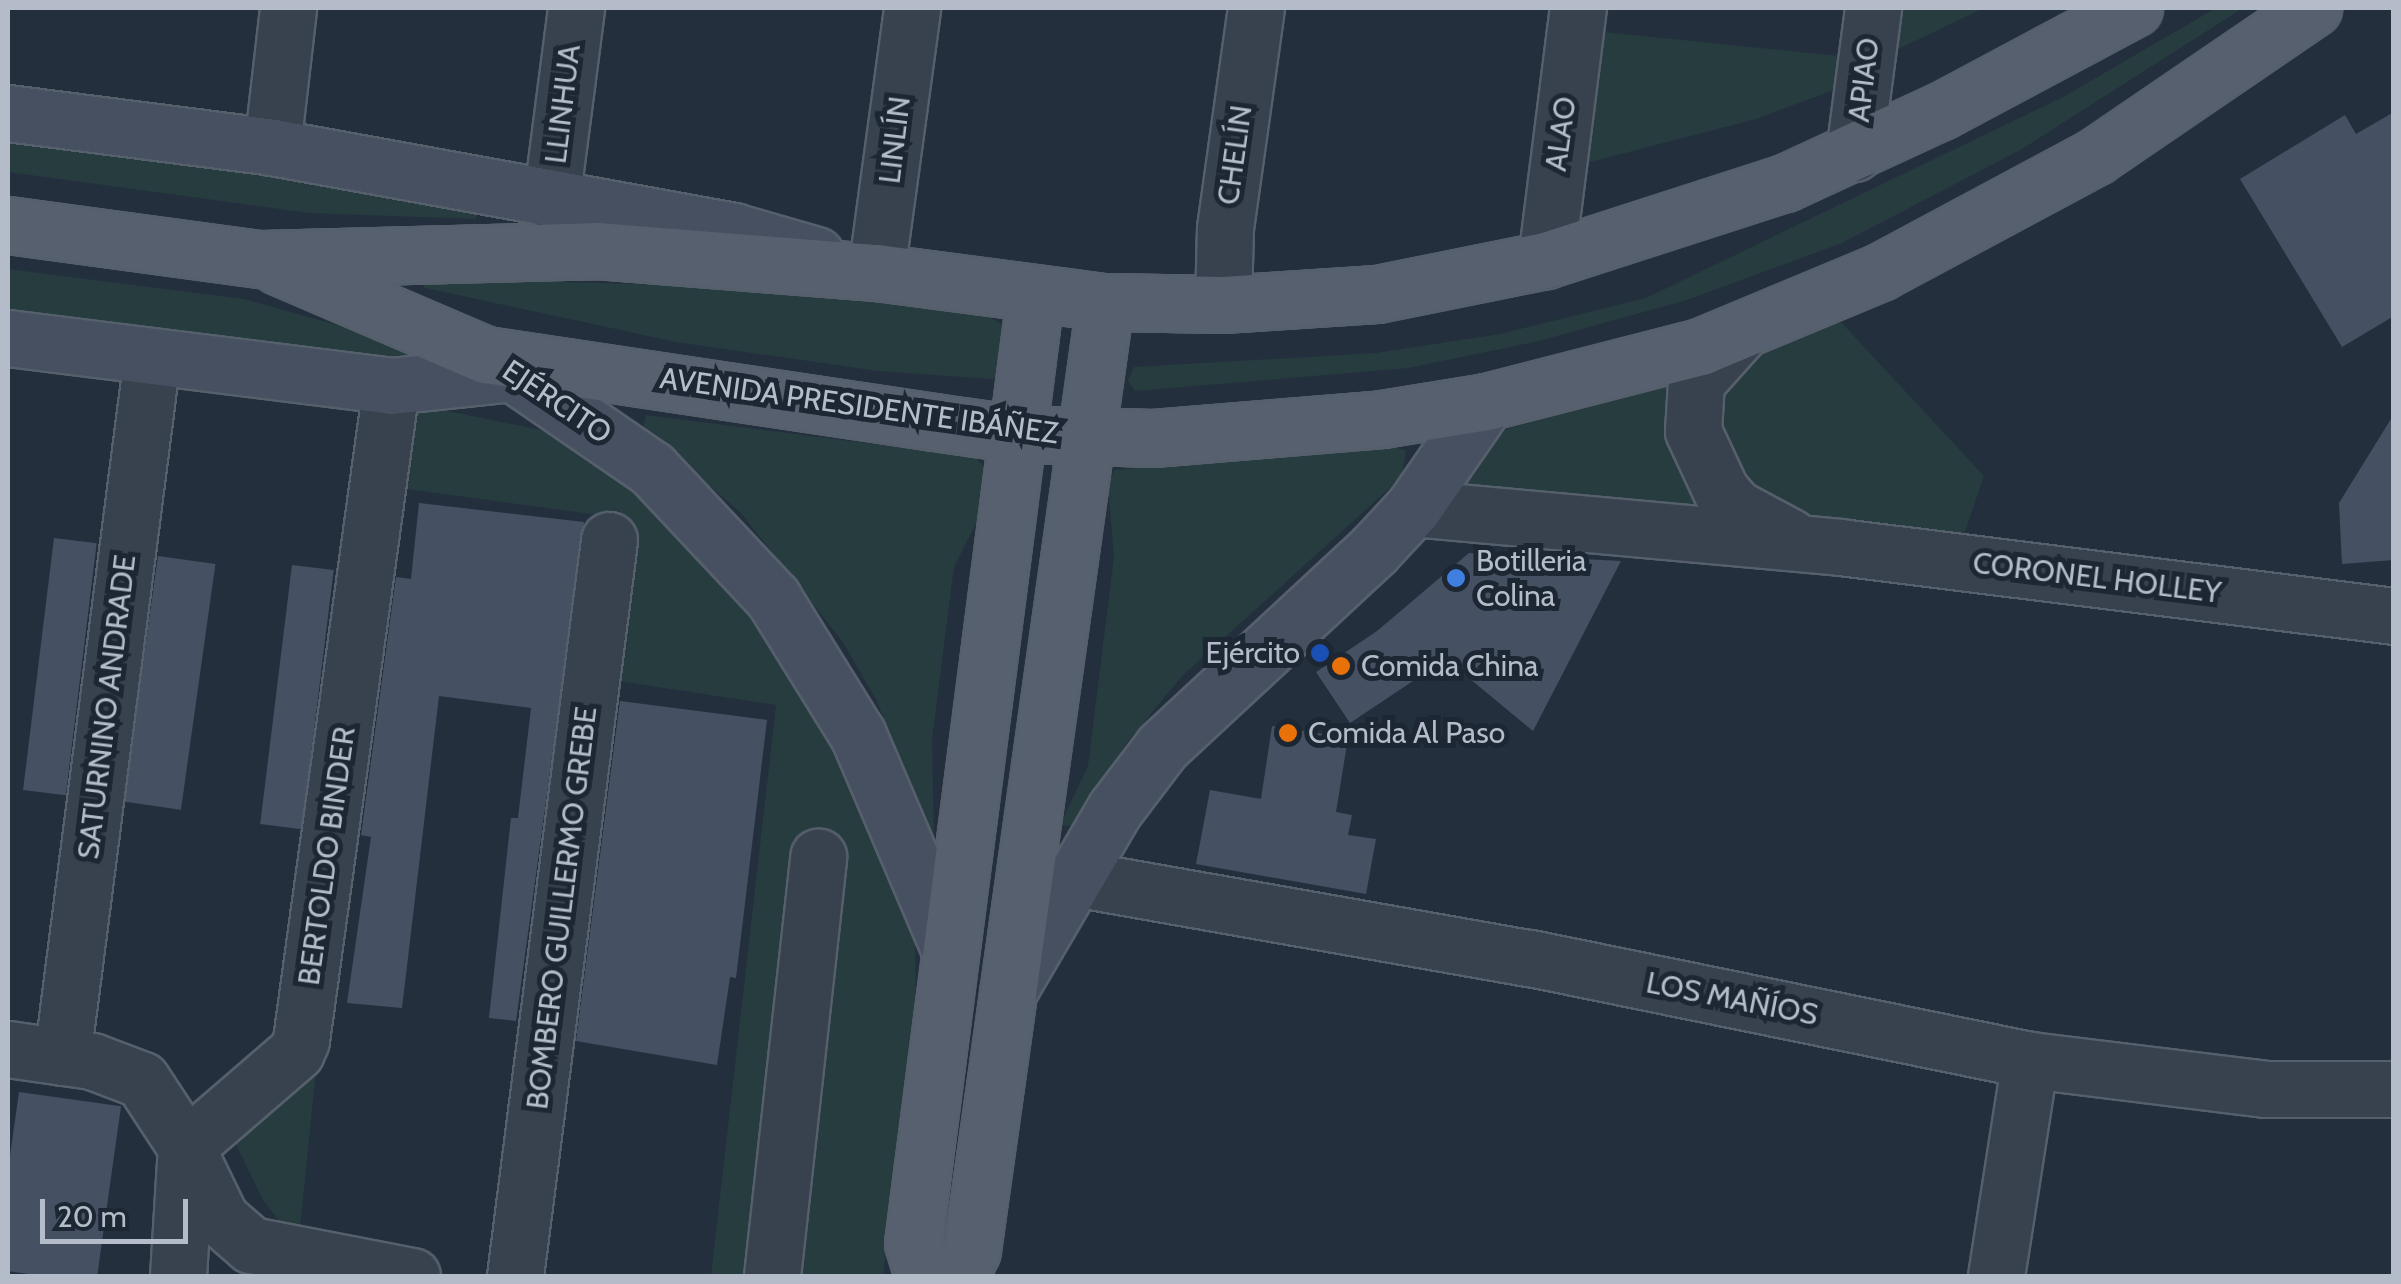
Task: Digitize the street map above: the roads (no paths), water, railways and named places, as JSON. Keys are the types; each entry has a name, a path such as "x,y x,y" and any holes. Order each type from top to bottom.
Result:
{"main road":[{"name":"AVENIDA PRESIDENTE IBÁÑEZ","path":"8,225 261,258 596,250 876,272 1035,297 1105,302 1223,304 1377,294 1546,260 1714,209 1854,153 2134,8"},
{"name":"AVENIDA PRESIDENTE IBÁÑEZ","path":"261,258 523,364 1017,434 1089,437 1262,433 1486,402 1740,333 1982,221 2143,128 2313,8"},
{"name":"EJÉRCITO","path":"923,1276 913,1243 948,946 1035,297"},
{"path":"959,1276 972,1250 1105,302"}],"street":[{"path":"272,147 288,8"},
{"name":"LLINHUA","path":"551,201 576,8"},
{"name":"LINLÍN","path":"876,272 912,8"},
{"name":"CHELÍN","path":"1223,304 1225,228 1256,8"},
{"name":"ALAO","path":"1546,260 1578,8"},
{"name":"APIAO","path":"1854,153 1873,8"},
{"name":"AVENIDA PRESIDENTE IBÁÑEZ","path":"8,113 272,147 551,201 733,231 876,272"},
{"name":"CORONEL HOLLEY","path":"1740,333 1696,382 1693,431 1710,474 1736,508 1801,542"},
{"name":"AVENIDA PRESIDENTE IBÁÑEZ","path":"8,338 391,386 523,364"},
{"name":"SATURNINO ANDRADE","path":"62,1057 152,357"},
{"name":"EJÉRCITO","path":"523,364 652,469 772,598 858,734 948,946"},
{"name":"BERTOLDO BINDER","path":"186,1147 302,1040 391,386"},
{"path":"1007,995 1074,878 1162,747 1413,508 1486,402"},
{"name":"CORONEL HOLLEY","path":"1413,508 1801,542 2394,616"},
{"name":"BOMBERO GUILLERMO GREBE","path":"515,1276 608,540"},
{"path":"772,1276 818,856"},
{"name":"LOS MAÑÍOS","path":"1074,878 1530,958 2030,1060 2264,1089 2394,1089"},
{"path":"8,1049 123,1069 142,1080 186,1147 220,1218 250,1246 412,1276"},
{"path":"1996,1276 2030,1060"},
{"path":"178,1276 186,1147"}],"place":[{"name":"Botilleria Colina","path":"1456,578"},
{"name":"Ejército","path":"1320,653"},
{"name":"Comida China","path":"1341,666"},
{"name":"Comida Al Paso","path":"1288,733"}]}
